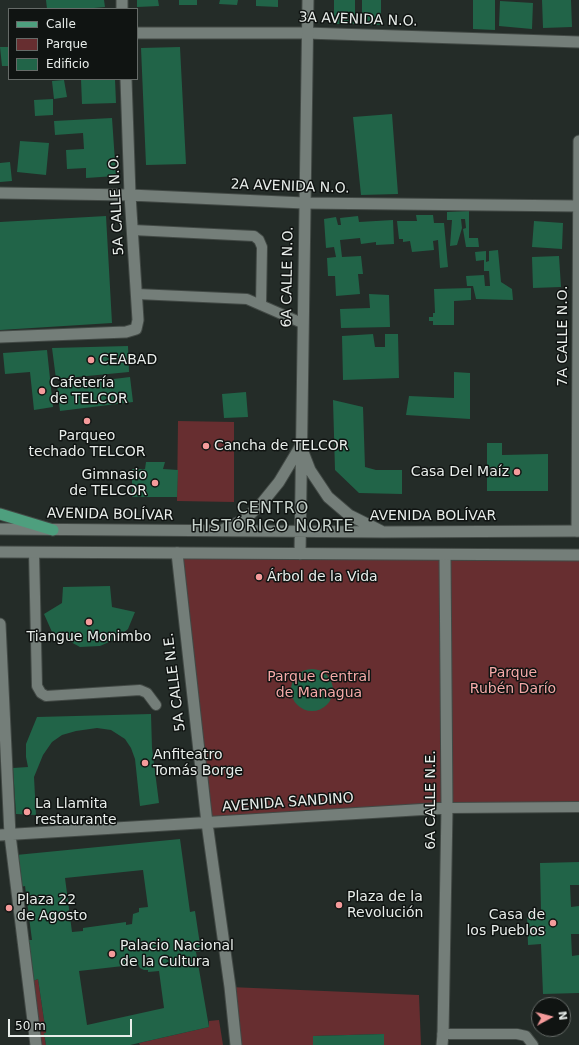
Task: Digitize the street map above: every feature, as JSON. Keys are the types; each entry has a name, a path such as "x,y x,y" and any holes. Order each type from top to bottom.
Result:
{"main road":[{"path":"0,514 53,530"}],"street":[{"name":"6A CALLE N.O.","path":"300,554 300,446 306,33 308,0"},
{"name":"3A AVENIDA N.O.","path":"138,32 306,33 579,42"},
{"name":"5A CALLE N.O.","path":"0,337 126,332 136,329 138,320 137,294 130,196 126,80"},
{"name":"7A CALLE N.O.","path":"578,531 579,141"},
{"name":"2A AVENIDA N.O.","path":"0,193 130,196 304,203 579,206"},
{"path":"218,531 244,520 262,503 279,482 300,446"},
{"path":"300,446 310,470 328,497 349,515 383,532"},
{"name":"AVENIDA BOLÍVAR","path":"0,529 383,532 578,531"},
{"path":"0,552 579,555"},
{"name":"5A CALLE N.E.","path":"177,552 180,594 207,823 230,987 236,1045"},
{"name":"6A CALLE N.E.","path":"442,1045 447,808 445,555"},
{"path":"0,624 5,835 36,1045"},
{"name":"AVENIDA SANDINO","path":"5,835 447,808"}],"lane":[{"path":"133,230 254,236 260,240 262,247 261,305"},
{"path":"137,294 234,297 247,299 302,323"},
{"path":"34,552 37,686 41,693 46,696 140,690 147,693 156,705"},
{"name":"AVENIDA SANDINO","path":"447,808 579,807"},
{"path":"443,1034 517,1034 526,1036 533,1045"}],"green space":[{"name":"Cancha de TELCOR","path":"178,421 234,422 234,502 177,501"},
{"name":"Parque Central de Managua","path":"177,553 579,555 579,807 207,823"},
{"path":"38,979 46,1033 44,1033 46,1045 36,1045 33,981"},
{"path":"230,987 419,995 421,1045 384,1045 384,1034 313,1036 313,1045 236,1045"},
{"path":"219,1020 223,1045 140,1045 139,1043 209,1027 209,1021"}],"building":[{"path":"46,0 104,0 105,7 94,8 47,8"},
{"path":"137,0 158,0 159,6 137,7"},
{"path":"179,0 197,0 197,5 179,5"},
{"path":"220,0 238,0 237,5 219,4"},
{"path":"256,0 278,0 278,7 256,6"},
{"path":"334,0 355,0 355,24 334,24"},
{"path":"362,0 381,0 381,25 362,25"},
{"path":"473,0 495,0 495,30 473,29"},
{"path":"542,0 571,0 572,27 543,28"},
{"path":"500,1 533,3 532,29 499,26"},
{"path":"0,47 8,47 8,66 2,66"},
{"path":"180,47 186,164 146,165 141,48"},
{"path":"64,80 67,97 54,99 52,81"},
{"path":"81,80 115,80 116,103 82,104"},
{"path":"53,99 53,115 35,116 34,100"},
{"path":"392,114 398,194 361,195 353,117"},
{"path":"112,118 116,176 86,178 86,168 67,169 66,150 84,149 83,133 55,135 54,121"},
{"path":"20,141 49,143 46,175 17,172"},
{"path":"10,162 12,181 0,182 0,163"},
{"path":"469,211 469,238 478,238 479,247 466,247 463,229 466,228 465,219 461,219 462,228 457,245 450,246 452,220 447,220 447,212"},
{"path":"416,215 433,215 434,223 444,223 448,267 440,268 438,240 433,241 434,250 412,252 410,241 403,242 403,239 399,239 397,221 417,221"},
{"path":"106,216 112,323 0,330 0,222"},
{"path":"358,216 359,222 393,220 394,244 376,245 376,242 361,244 360,238 340,240 342,257 361,256 363,274 358,274 360,294 336,296 335,276 328,276 327,258 336,257 334,247 326,248 324,219 336,217 338,225 341,225 340,218"},
{"path":"534,221 563,223 562,249 532,247"},
{"path":"498,250 501,282 512,289 513,300 476,299 473,286 467,286 466,276 484,275 485,286 490,286 489,271 484,271 484,260 476,261 475,252 486,251 486,262 489,261 489,251"},
{"path":"559,256 561,287 533,288 532,257"},
{"path":"471,288 471,300 454,301 454,325 433,325 433,321 429,321 429,317 433,317 433,313 435,313 434,289"},
{"path":"369,294 389,295 390,327 341,328 340,309 370,308"},
{"path":"373,334 375,347 385,347 385,334 398,334 399,378 343,380 342,336"},
{"name":"CEABAD","path":"128,346 129,372 56,379 52,348"},
{"name":"Cafetería de TELCOR","path":"47,350 53,407 34,410 30,372 5,374 3,353"},
{"path":"454,372 470,373 470,419 406,415 409,396 454,398"},
{"path":"130,377 133,402 60,411 57,386"},
{"path":"246,392 248,417 224,418 222,394"},
{"path":"333,400 363,407 365,467 376,470 402,470 402,494 359,493 335,470"},
{"path":"487,443 502,443 502,455 548,454 548,491 487,491"},
{"name":"Gimnasio de TELCOR","path":"146,462 165,462 163,469 178,470 177,497 132,497 132,469 145,469"},
{"name":"Tiangue Monimbo","path":"110,586 112,607 135,612 128,629 116,639 100,646 80,647 52,632 44,614 62,603 63,587"},
{"path":"308,669 316,669 324,672 330,678 333,690 330,702 324,708 316,711 308,711 300,708 294,702 291,694 291,686 294,678 300,672"},
{"name":"Anfiteatro Tomás Borge","path":"151,714 152,748 159,803 140,806 135,759 131,748 125,739 111,730 97,728 62,735 52,742 43,755 34,777 36,815 16,814 13,768 28,767 26,744 37,717"},
{"name":"Palacio Nacional de la Cultura","path":"180,839 190,912 195,911 201,951 196,952 209,1027 130,1045 46,1045 44,1033 46,1033 38,979 33,981 27,940 32,940 25,886 21,887 16,855","holes":["143,870 148,907 139,908 139,912 133,914 132,924 126,925 126,922 83,928 83,931 72,932 65,878","137,962 140,968 148,970 148,972 159,971 164,1008 87,1025 79,971 132,965 131,963"]},
{"name":"Casa de los Pueblos","path":"579,862 579,885 570,885 571,907 579,906 579,934 571,934 572,956 579,955 579,993 543,994 541,944 528,945 527,912 541,911 540,863"},
{"path":"384,1034 384,1045 313,1045 313,1036"}],"place":[{"name":"CEABAD","path":"91,360"},
{"name":"Cafetería de TELCOR","path":"42,391"},
{"name":"Parqueo techado TELCOR","path":"87,421"},
{"name":"Cancha de TELCOR","path":"206,446"},
{"name":"Casa Del Maíz","path":"517,472"},
{"name":"Gimnasio de TELCOR","path":"155,483"},
{"name":"Árbol de la Vida","path":"259,577"},
{"name":"Tiangue Monimbo","path":"89,622"},
{"name":"Anfiteatro Tomás Borge","path":"145,763"},
{"name":"La Llamita restaurante","path":"27,812"},
{"name":"Plaza de la Revolución","path":"339,905"},
{"name":"Plaza 22 de Agosto","path":"9,908"},
{"name":"Casa de los Pueblos","path":"553,923"},
{"name":"Palacio Nacional de la Cultura","path":"112,954"}],"district":[{"name":"CENTRO HISTÓRICO NORTE","path":"273,518"}],"park label":[{"name":"Parque Rubén Darío","path":"513,682"}]}
